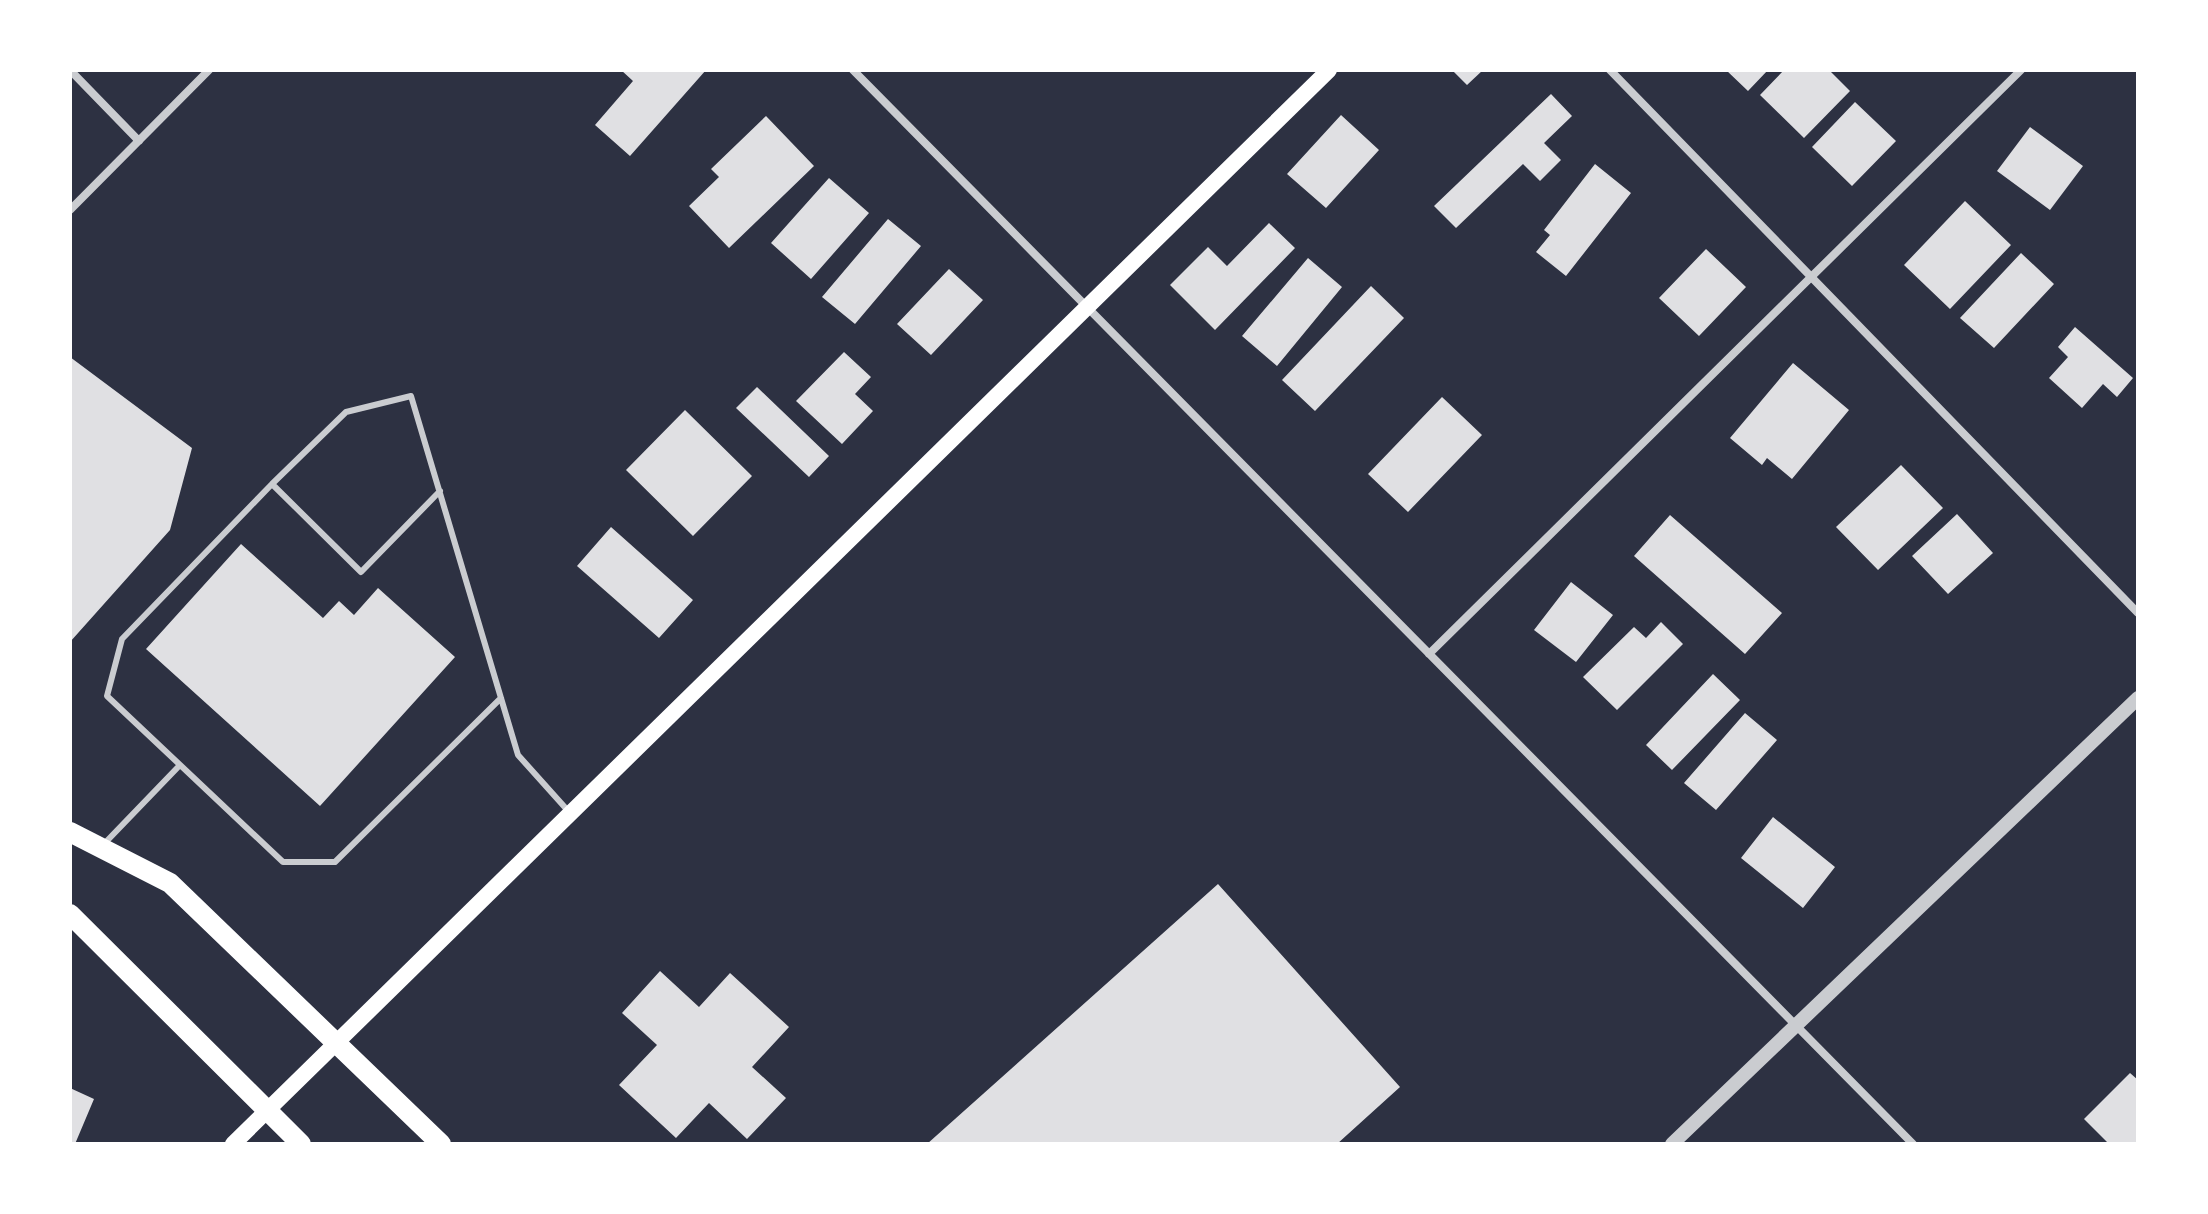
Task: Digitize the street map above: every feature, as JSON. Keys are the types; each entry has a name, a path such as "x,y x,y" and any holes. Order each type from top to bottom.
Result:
{"main road":[{"path":"233,1144 1329,70"},
{"path":"70,832 170,883 441,1144"},
{"path":"70,914 301,1144"}],"street":[{"path":"70,70 139,141"},
{"path":"70,210 209,70"},
{"path":"853,70 1913,1144"},
{"path":"1610,70 2138,613"},
{"path":"1429,654 2021,70"},
{"path":"1672,1144 2138,698"}],"lane":[{"path":"501,698 335,862 283,862 107,696 122,639 272,484 346,412 411,396 518,755 570,813"},
{"path":"272,484 361,572 440,491"},
{"path":"100,848 180,765"}],"building":[{"path":"621,70 706,70 630,156 595,125 633,81"},
{"path":"1452,70 1483,70 1467,85"},
{"path":"1726,70 1768,70 1748,91"},
{"path":"1784,70 1829,70 1850,91 1804,138 1760,95"},
{"path":"1551,94 1572,116 1544,143 1561,160 1540,181 1523,164 1456,228 1434,206"},
{"path":"1855,102 1896,141 1852,186 1812,147"},
{"path":"1341,115 1379,150 1326,208 1287,174"},
{"path":"766,116 814,166 729,248 689,206 719,177 711,169"},
{"path":"2030,127 2083,166 2050,210 1997,171"},
{"path":"1595,164 1631,193 1566,276 1536,252 1550,235 1544,230"},
{"path":"829,178 869,213 811,279 771,243"},
{"path":"1965,201 2011,245 1950,309 1904,265"},
{"path":"888,219 921,246 855,324 822,297"},
{"path":"1269,223 1295,248 1215,330 1170,285 1208,247 1227,266"},
{"path":"1706,249 1746,287 1699,336 1659,298"},
{"path":"2021,253 2054,284 1994,348 1960,318"},
{"path":"1308,258 1342,287 1277,366 1242,336"},
{"path":"949,269 983,300 931,355 897,324"},
{"path":"1371,286 1404,318 1315,411 1282,380"},
{"path":"2075,327 2133,378 2117,397 2103,384 2082,408 2049,378 2068,357 2058,347"},
{"path":"844,352 871,377 855,394 873,411 842,444 796,401"},
{"path":"70,357 192,448 170,530 70,642"},
{"path":"1793,363 1849,410 1792,479 1767,458 1762,465 1730,438"},
{"path":"757,387 829,456 809,477 736,408"},
{"path":"1442,397 1482,435 1408,512 1368,474"},
{"path":"685,410 752,476 693,536 626,470"},
{"path":"1901,465 1943,508 1878,570 1836,527"},
{"path":"1957,514 1993,553 1948,594 1912,556"},
{"path":"1670,515 1782,613 1745,654 1634,556"},
{"path":"611,527 693,600 659,638 577,566"},
{"path":"241,544 323,618 339,601 354,615 378,588 455,657 320,806 146,649"},
{"path":"1571,582 1613,615 1576,662 1534,630"},
{"path":"1661,622 1683,644 1617,710 1583,677 1634,627 1646,638"},
{"path":"1713,674 1740,700 1672,770 1646,745"},
{"path":"1745,713 1777,740 1716,810 1684,783"},
{"path":"1773,817 1835,867 1803,908 1741,858"},
{"path":"1218,884 1400,1087 1337,1144 927,1144"},
{"path":"660,971 699,1007 730,973 789,1027 752,1067 786,1098 747,1139 709,1103 676,1138 619,1085 657,1045 622,1013"},
{"path":"2130,1073 2138,1080 2138,1144 2109,1144 2084,1119"},
{"path":"70,1088 94,1099 75,1144 70,1144"}]}
